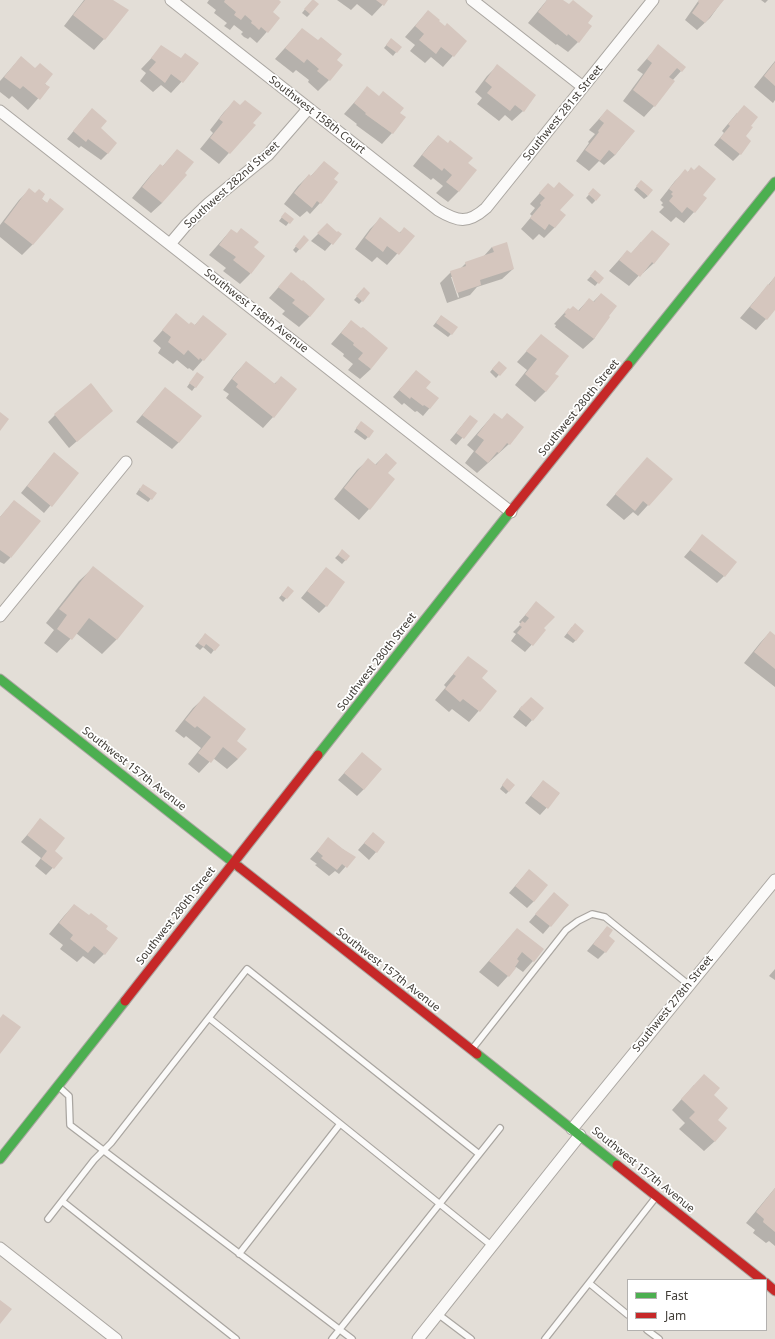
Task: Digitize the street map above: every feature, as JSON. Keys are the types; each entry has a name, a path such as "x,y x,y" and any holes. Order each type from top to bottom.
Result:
{"street":[{"name":"Southwest 158th Court","path":"171,0 438,210 454,219 468,220"},
{"path":"472,0 584,87"},
{"name":"Southwest 281st Street","path":"468,220 486,208 653,0"},
{"name":"Southwest 282nd Street","path":"170,244 186,225 204,208 268,155 308,108"},
{"name":"Southwest 158th Avenue","path":"0,111 511,512"},
{"name":"Southwest 280th Street","path":"0,1159 511,512 775,182"},
{"path":"0,616 126,462"},
{"name":"Southwest 157th Avenue","path":"0,679 761,1279"},
{"name":"Southwest 278th Street","path":"418,1339 492,1246 576,1132 689,985 775,880"},
{"path":"0,1248 116,1339"},
{"path":"767,1285 775,1291"}],"lane":[{"path":"471,1050 566,930 578,921 592,914 605,917 689,985"},
{"path":"48,1219 94,1160 111,1144 247,969 479,1154"},
{"path":"209,1018 492,1246"},
{"path":"58,1086 70,1096 70,1125 352,1339"},
{"path":"239,1254 340,1124"},
{"path":"332,1339 500,1128"},
{"path":"545,1339 657,1197"},
{"path":"62,1201 236,1339"},
{"path":"589,1283 627,1313"},
{"path":"438,1314 470,1339"},
{"path":"648,1331 659,1339"}],"building":[{"path":"85,0 113,0 129,10 105,40 73,15"},
{"path":"225,0 279,0 281,2 273,12 280,18 268,33 261,27 259,30 245,15 241,20 234,15 236,12 224,2"},
{"path":"312,0 319,4 310,14 304,9"},
{"path":"376,0 388,0 384,6"},
{"path":"547,0 563,0 569,4 573,0 593,16 588,23 592,26 579,43 568,34 567,36 538,12"},
{"path":"699,0 724,0 705,23 692,13 699,3"},
{"path":"428,10 445,26 447,23 467,41 454,57 441,47 436,54 419,40 424,34 415,26"},
{"path":"302,28 318,40 321,37 342,54 337,60 343,65 330,81 317,71 319,69 307,59 304,63 285,48"},
{"path":"391,38 402,47 397,53 386,45"},
{"path":"658,44 686,67 682,72 677,68 669,77 675,81 655,107 633,90 652,63 647,59"},
{"path":"161,45 181,58 185,53 199,63 183,83 171,74 165,83 149,70 156,62 151,58"},
{"path":"21,56 35,68 40,63 53,74 45,84 50,87 40,100 23,86 20,89 4,77"},
{"path":"775,62 775,86 764,76"},
{"path":"497,64 536,95 524,112 515,105 510,111 487,93 492,87 485,81"},
{"path":"367,86 379,96 383,91 404,108 400,113 406,117 393,134 365,114 366,113 354,103"},
{"path":"234,100 240,105 245,100 262,113 253,123 256,125 230,154 210,138 223,122 219,119"},
{"path":"744,105 758,117 746,136 751,141 741,155 720,138 730,126 728,124"},
{"path":"92,108 107,121 101,128 117,143 108,154 88,139 86,142 73,131"},
{"path":"607,109 635,131 615,155 609,150 600,161 585,150 604,123 599,119"},
{"path":"438,135 448,143 450,140 473,158 468,163 477,170 459,192 446,182 452,175 444,168 442,171 422,155"},
{"path":"177,149 194,162 185,173 187,175 162,203 142,187 160,164 163,166"},
{"path":"324,161 339,173 334,179 338,182 321,204 317,201 312,208 294,193 309,174 311,176"},
{"path":"699,165 716,179 703,195 707,198 695,213 687,207 682,213 669,201 673,196 671,194 673,192 669,189 685,169 688,172 691,167 694,170"},
{"path":"641,180 653,190 648,196 636,186"},
{"path":"559,182 574,195 560,210 566,215 555,228 549,224 545,230 530,218 545,198 539,193 548,183 554,188"},
{"path":"29,188 35,193 39,189 45,194 42,199 47,203 50,198 64,209 33,245 4,222"},
{"path":"593,188 601,195 596,201 588,194"},
{"path":"285,212 294,219 290,224 281,217"},
{"path":"380,217 400,233 404,227 415,236 399,255 387,246 383,252 365,238"},
{"path":"327,223 337,232 338,231 342,234 333,245 317,233"},
{"path":"241,228 259,242 254,247 265,256 251,274 233,260 236,257 219,245 231,229 237,233"},
{"path":"652,230 670,244 654,264 652,262 640,277 619,260 627,250 631,253"},
{"path":"304,235 309,240 300,250 295,246"},
{"path":"507,242 514,269 480,280 481,285 457,293 450,271 466,266 465,262 494,252 492,247"},
{"path":"595,270 604,278 599,284 590,276"},
{"path":"291,272 325,299 310,317 292,303 295,300 278,287"},
{"path":"775,276 775,310 767,320 750,307"},
{"path":"364,287 370,293 363,302 356,296"},
{"path":"601,293 617,306 594,339 564,316 566,314 564,313 568,308 570,309 573,306 579,311 589,298 594,302"},
{"path":"176,313 189,324 191,322 195,325 203,315 227,334 204,361 200,358 199,360 188,350 184,355 168,342 171,337 162,330"},
{"path":"441,315 458,327 452,335 436,323"},
{"path":"351,320 361,328 363,327 388,348 371,369 358,359 363,353 353,345 354,343 341,333"},
{"path":"541,334 569,356 555,374 559,376 546,392 525,374 537,359 526,351"},
{"path":"246,361 275,384 281,376 297,389 274,418 236,387 238,384 232,379"},
{"path":"499,361 507,368 500,376 492,369"},
{"path":"416,370 431,382 426,388 439,398 430,409 424,405 423,406 411,397 410,399 399,390"},
{"path":"197,372 204,377 196,388 189,383"},
{"path":"91,383 113,411 77,442 54,414"},
{"path":"165,387 202,416 179,443 142,415"},
{"path":"0,412 9,419 0,431"},
{"path":"494,413 502,419 507,413 524,427 510,445 507,443 488,463 475,452 484,440 477,435"},
{"path":"470,415 478,421 464,439 456,433"},
{"path":"361,421 374,431 369,438 356,428"},
{"path":"54,452 79,473 52,507 27,486"},
{"path":"386,453 397,463 388,473 395,479 370,510 344,488 368,458 376,465"},
{"path":"647,457 673,479 649,506 643,501 635,511 615,494"},
{"path":"143,484 157,493 152,500 139,490"},
{"path":"14,500 41,521 11,558 0,550 0,517"},
{"path":"702,534 737,562 725,577 690,550"},
{"path":"342,549 350,556 346,561 338,555"},
{"path":"93,566 144,606 117,640 89,618 72,640 57,629 67,615 59,609"},
{"path":"326,567 345,582 327,607 307,591"},
{"path":"288,586 294,591 287,599 281,595"},
{"path":"536,601 555,617 544,628 546,630 533,646 517,633 522,627 519,625 522,621 525,623 529,618 525,615"},
{"path":"575,623 584,631 576,641 567,633"},
{"path":"770,631 775,635 775,669 754,652"},
{"path":"205,633 220,645 215,651 206,644 204,647 198,643"},
{"path":"468,656 488,671 482,678 497,691 480,712 463,699 460,702 445,689 456,676 453,674"},
{"path":"204,696 246,729 237,741 247,749 238,759 223,747 211,763 198,753 211,737 197,726 195,728 185,720"},
{"path":"531,697 544,708 533,721 519,709"},
{"path":"362,752 382,769 364,790 344,773"},
{"path":"507,778 515,785 509,792 502,785"},
{"path":"543,780 560,793 548,809 531,796"},
{"path":"40,818 65,838 55,851 63,858 54,869 41,859 47,851 27,835"},
{"path":"373,832 385,842 377,853 364,843"},
{"path":"328,837 356,857 347,868 342,864 337,870 321,858 323,856 317,851"},
{"path":"529,869 548,885 534,902 515,886"},
{"path":"554,892 569,905 551,927 535,914"},
{"path":"74,904 89,915 91,913 108,926 106,929 118,938 105,955 94,946 88,953 70,939 73,935 59,923"},
{"path":"607,926 613,930 609,936 615,941 606,953 593,944"},
{"path":"517,928 544,949 534,962 522,952 517,959 519,961 515,967 516,968 509,977 489,961"},
{"path":"3,1014 21,1027 0,1054 0,1018"},
{"path":"704,1074 720,1088 714,1095 728,1108 718,1120 727,1128 715,1142 689,1118 695,1112 681,1099"},
{"path":"775,1188 775,1232 763,1222 764,1219 756,1212"},
{"path":"0,1300 12,1309 0,1324"}],"traffic: fast":[{"path":"628,365 775,182"},
{"path":"318,755 510,512"},
{"path":"0,679 239,867"},
{"path":"0,1159 125,1001"},
{"path":"477,1054 617,1165"}],"traffic: jam":[{"path":"510,512 628,365"},
{"path":"125,1001 318,755"},
{"path":"239,867 477,1054"},
{"path":"617,1165 761,1279"},
{"path":"767,1284 775,1291"}]}
